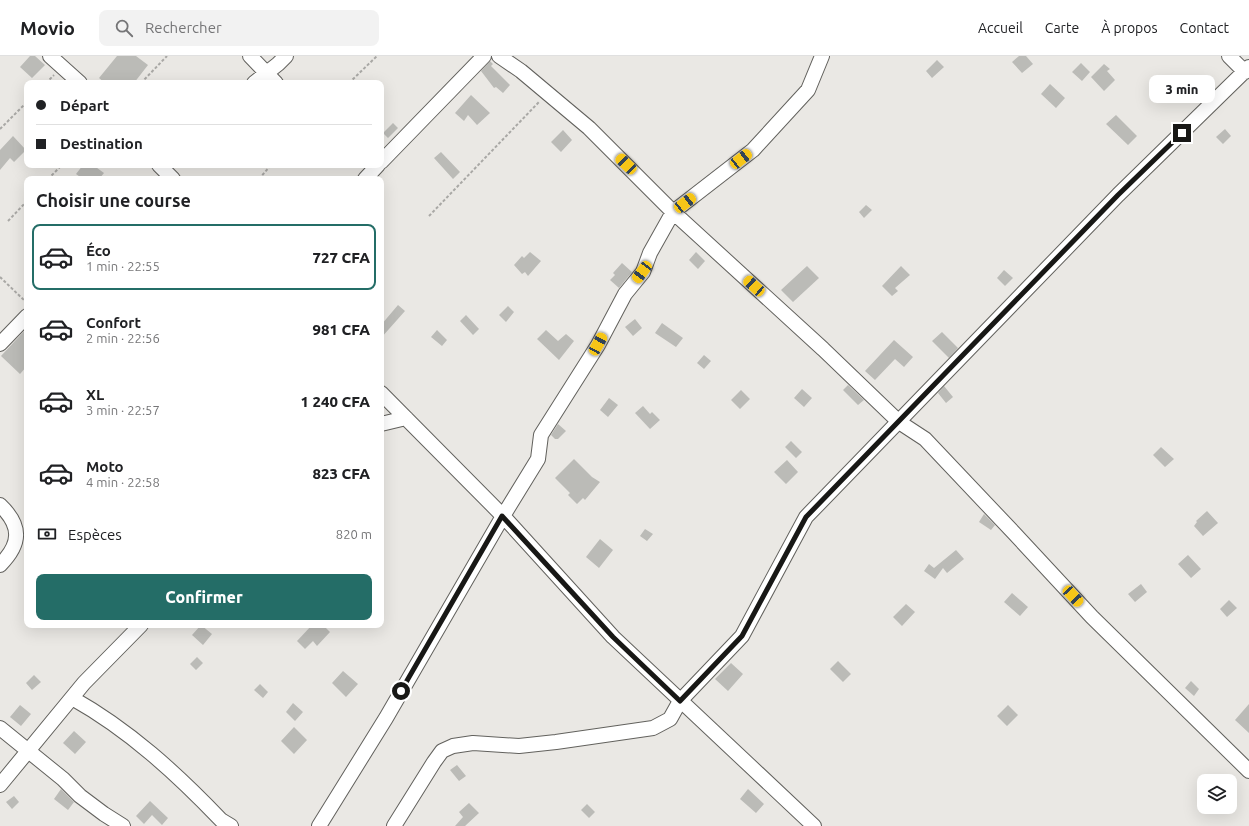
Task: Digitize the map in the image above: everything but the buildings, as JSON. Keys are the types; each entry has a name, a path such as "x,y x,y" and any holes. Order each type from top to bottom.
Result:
{"street":[{"path":"50,56 77,80"},
{"path":"250,56 265,74 272,80"},
{"path":"258,80 286,56"},
{"path":"384,157 484,56"},
{"path":"499,56 521,71 546,94 589,128 673,212 823,349 899,422 925,439 1092,617 1249,770"},
{"path":"319,826 386,718 502,516 538,459 541,435 594,351 625,294 642,272 650,253 673,212 753,150 808,90 822,56"},
{"path":"394,826 434,762 442,751 452,746 473,743 519,746 653,728 670,719 680,701 742,636 806,517 1118,195 1247,69 1229,56"},
{"path":"367,176 374,168"},
{"path":"0,344 24,319"},
{"path":"384,396 502,516 613,637 814,826"},
{"path":"384,423 406,418"},
{"path":"0,505 7,512 15,528 16,542 11,554 0,565"},
{"path":"0,785 29,752 72,698 138,628"},
{"path":"72,698 99,713 160,759 221,820 231,826"},
{"path":"0,728 63,779 80,796 123,826"}],"path":[{"path":"144,80 167,56"},
{"path":"352,80 377,56"},
{"path":"429,216 546,94"},
{"path":"0,129 24,105"},
{"path":"51,176 59,168"},
{"path":"262,176 268,168"},
{"path":"8,220 24,204"},
{"path":"0,277 24,300"}],"route":[{"path":"401,691 502,516 613,637 680,701 742,636 806,517 1118,195 1182,133"}]}
